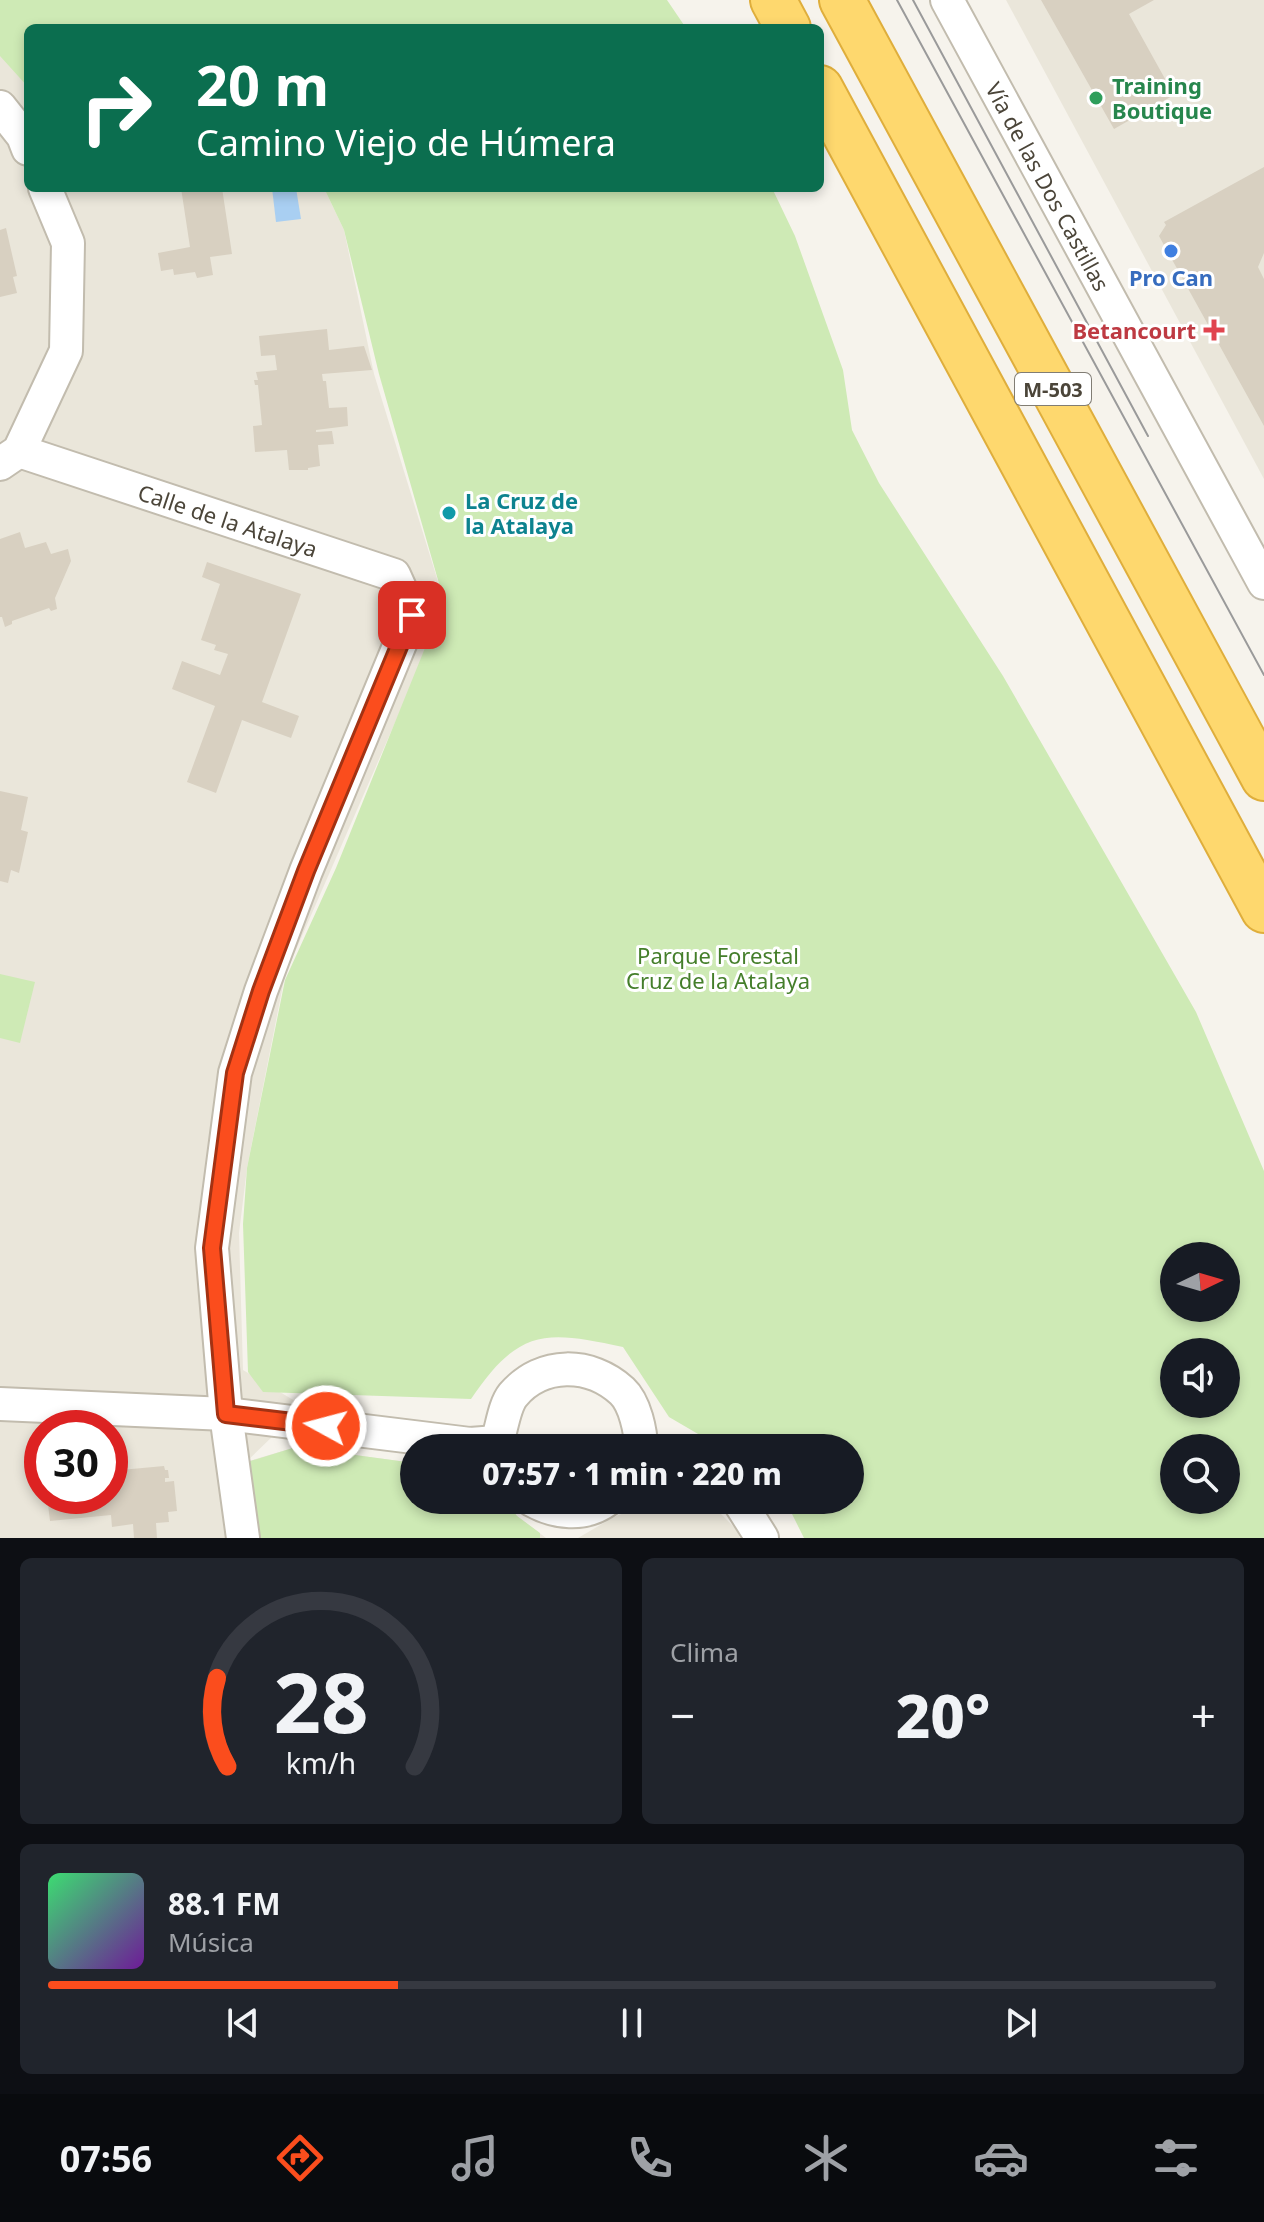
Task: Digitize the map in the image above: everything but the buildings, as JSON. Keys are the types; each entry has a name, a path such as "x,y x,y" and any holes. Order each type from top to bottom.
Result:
{"highway":[{"path":"773,0 786,24"},
{"name":"M-503","path":"842,0 1264,778"},
{"name":"M-503","path":"824,95 1264,912"}],"street":[{"name":"Vía de las Dos Castillas","path":"947,0 1264,583"},
{"path":"0,107 24,139"},
{"path":"10,458 66,351 68,243 47,192"},
{"name":"Calle de la Atalaya","path":"10,458 394,575 412,615 306,871 261,991 235,1073 212,1248 226,1414"},
{"path":"501,1434 511,1398 528,1381 557,1369 587,1370 624,1392 641,1434"},
{"path":"0,1404 226,1414 400,1435"},
{"path":"226,1414 243,1538"},
{"path":"564,1525 584,1514"},
{"path":"747,1514 762,1538"}],"shaded area":[{"path":"0,0 24,24 24,192 326,192 344,230 374,374 444,601 421,663 285,975 247,1168 239,1233 243,1370 300,1404 299,1411 246,1462 296,1447 400,1461 400,1514 517,1516 546,1538 0,1538"},
{"path":"1006,0 1264,0 1264,479"},
{"path":"621,1514 721,1514 736,1529 740,1538 578,1538"}],"green space":[{"path":"0,0 667,0 683,24 24,24 24,83 0,56"},
{"name":"Parque Forestal Cruz de la Atalaya","path":"326,192 774,192 795,236 843,370 852,430 879,483 1003,676 1196,1012 1264,1171 1264,1538 804,1538 792,1514 864,1514 864,1434 698,1434 669,1417 623,1347 596,1341 553,1337 520,1347 504,1359 471,1399 263,1392 248,1372 243,1224 247,1168 285,980 336,868 444,601 379,374 344,230"},
{"path":"0,974 35,982 20,1043 0,1038"},
{"path":"296,1447 400,1461 400,1514 516,1514 540,1533 540,1538 252,1538 244,1463"}],"water":[{"path":"272,192 297,192 301,219 276,222"}],"tram line":[{"path":"897,0 1264,675"},
{"path":"913,0 1148,436"}],"place":[{"name":"Training Boutique","path":"1096,98"},
{"name":"Pro Can","path":"1171,251"},
{"name":"Betancourt","path":"1214,330"},
{"name":"La Cruz de la Atalaya","path":"449,513"}],"route":[{"path":"326,1426 226,1414 212,1248 235,1073 261,991 306,871 412,615"}]}
